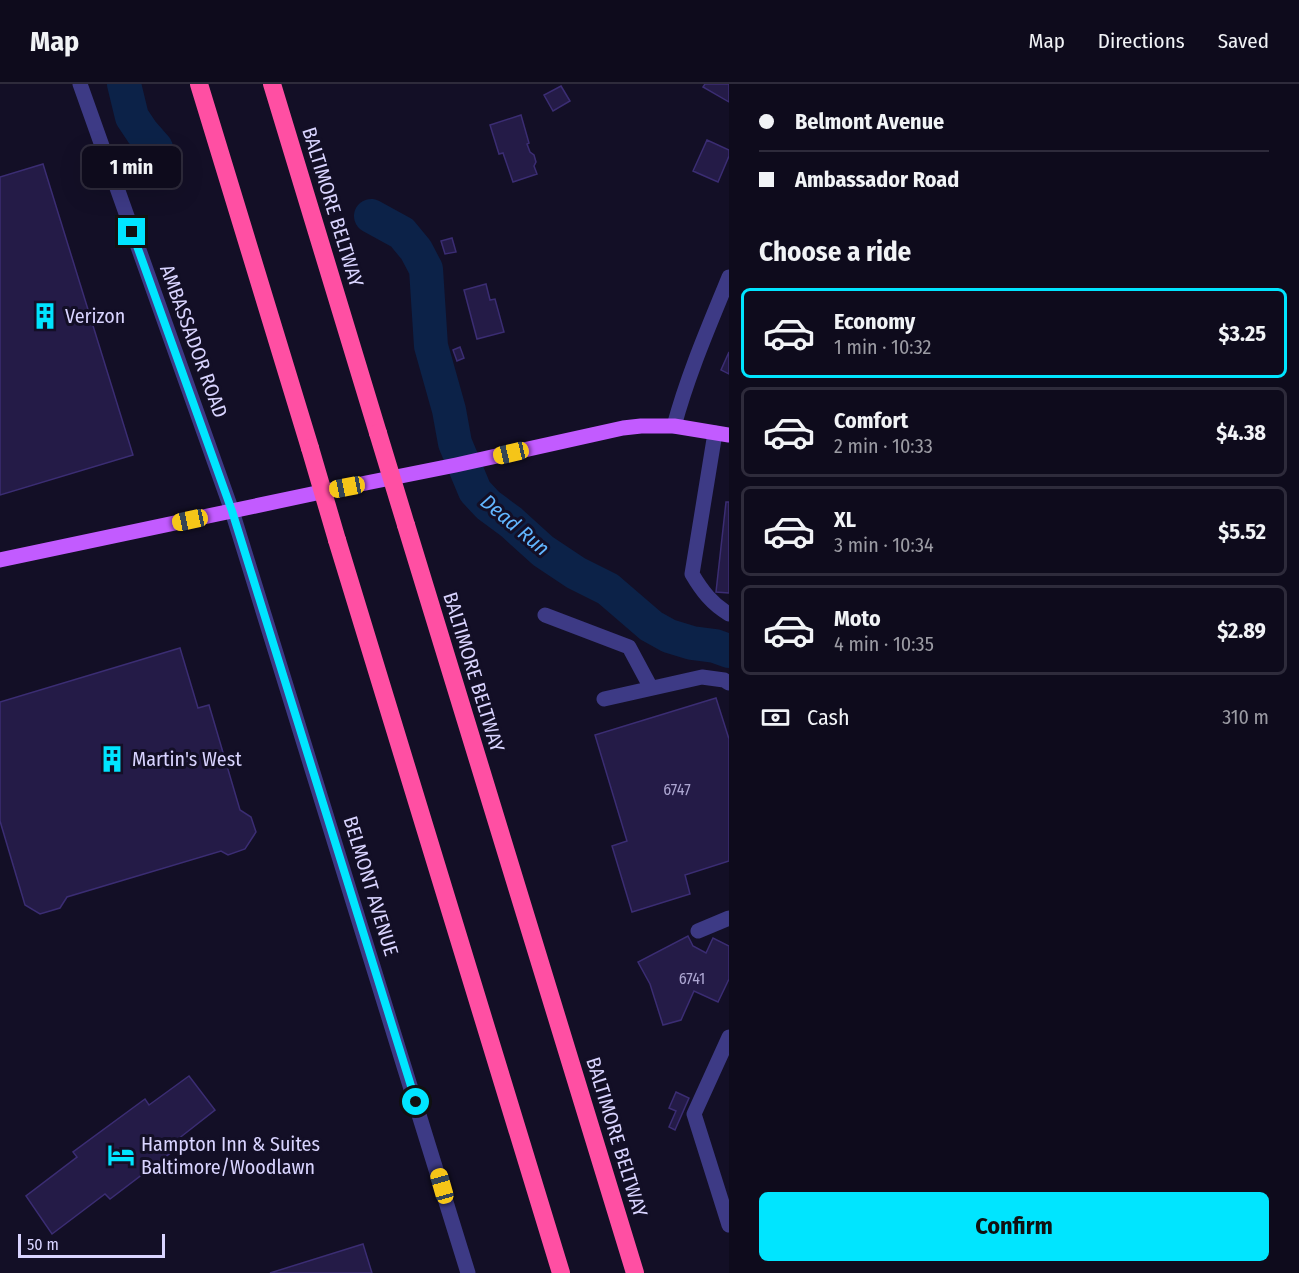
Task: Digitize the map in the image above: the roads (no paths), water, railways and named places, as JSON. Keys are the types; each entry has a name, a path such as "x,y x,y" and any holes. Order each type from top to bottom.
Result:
{"highway":[{"path":"199,84 561,1273"},
{"name":"BALTIMORE BELTWAY","path":"272,84 635,1273"}],"main road":[{"path":"0,560 463,464 623,428 674,426 722,434"}],"street":[{"name":"AMBASSADOR ROAD","path":"80,84 232,511"},
{"path":"674,426 682,394 729,277"},
{"path":"722,434 692,574 703,593 716,606 729,614"},
{"name":"BELMONT AVENUE","path":"232,511 468,1273"},
{"path":"545,615 629,646 651,688"},
{"path":"604,699 702,677 724,680 729,683"},
{"path":"698,931 729,918"},
{"path":"729,1037 694,1114 729,1225"}],"waterway":[{"name":"Dead Run","path":"124,84 132,117 156,148"},
{"name":"Dead Run","path":"371,216 402,233 416,250 426,269 431,346 449,410 455,443 475,491 488,505 543,551 576,573 608,589 651,626 669,636 729,651"}],"place":[{"name":"Verizon","path":"45,316"},
{"name":"Martin's West","path":"112,759"},
{"name":"Hampton Inn & Suites Baltimore/Woodlawn","path":"121,1155"}]}
